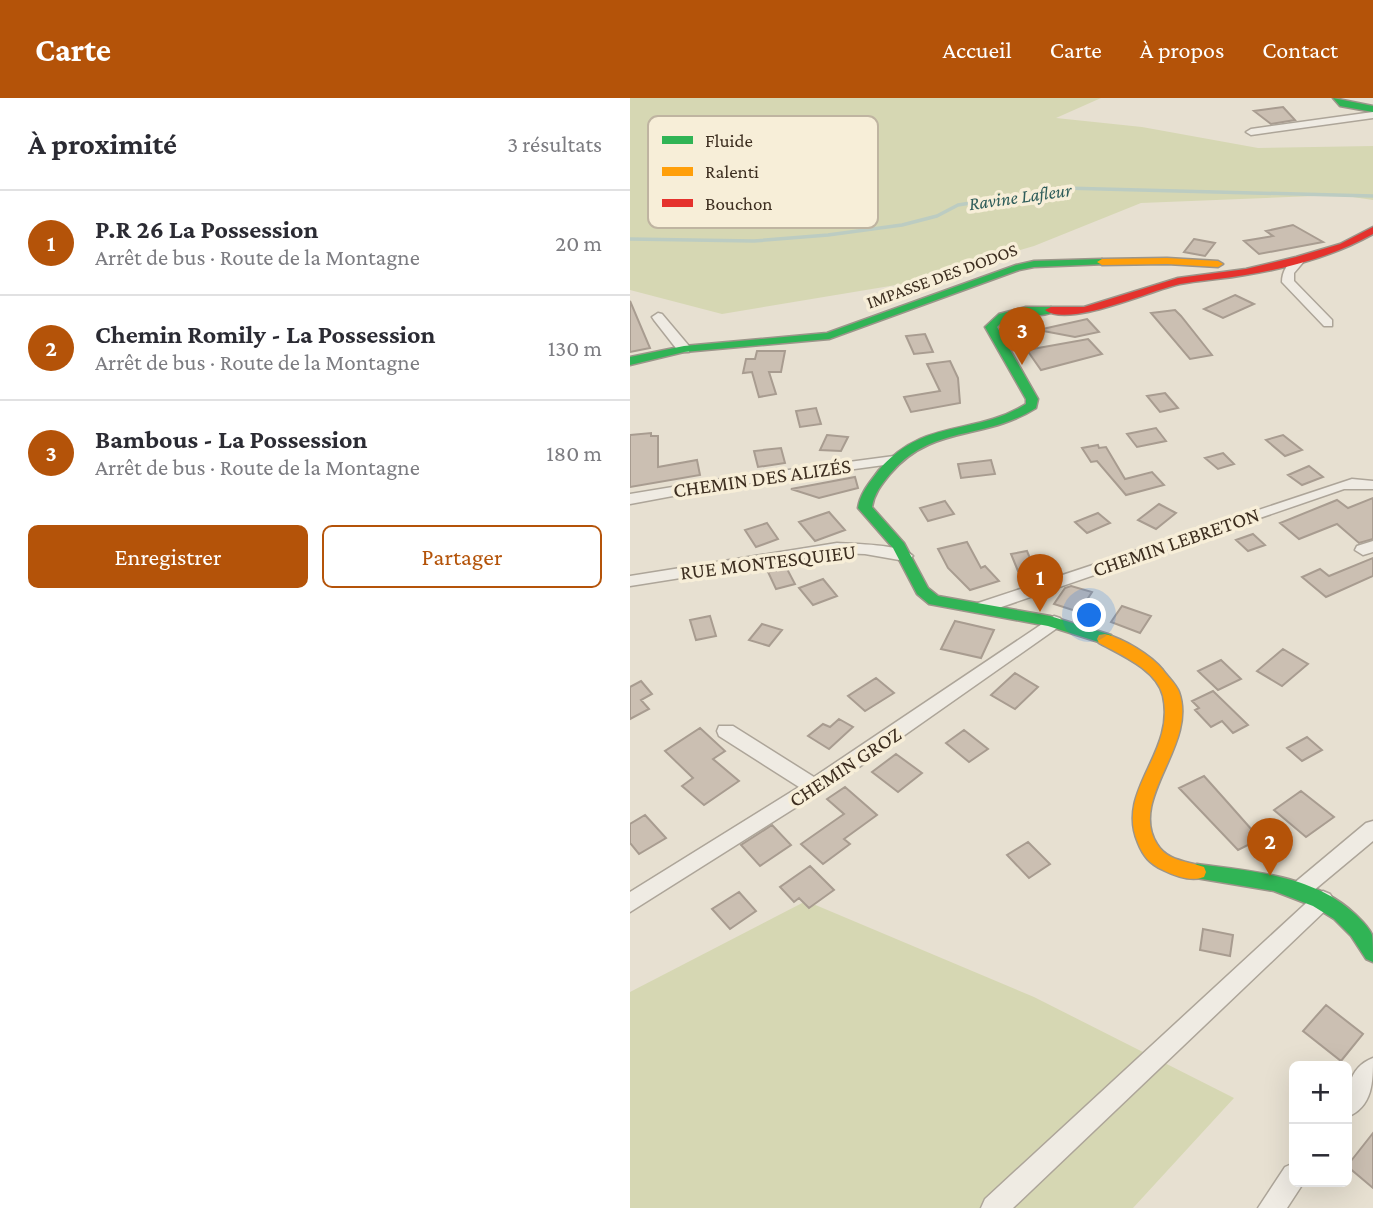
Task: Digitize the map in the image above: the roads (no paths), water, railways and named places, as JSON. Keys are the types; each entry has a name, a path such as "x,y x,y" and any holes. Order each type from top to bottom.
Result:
{"main road":[{"path":"1337,98 1343,104 1373,109"},
{"path":"1373,230 1343,246 1299,260 1246,272 1178,281 1085,310 1018,310 1003,316 990,327 1032,399 1028,410 1014,417 951,429 911,444 894,460 865,501 865,508 905,556 915,582 933,600 1054,622 1141,657 1157,670 1170,688 1175,704 1171,739 1164,762 1138,813 1141,832 1153,856 1165,865 1179,870 1300,890 1323,900 1346,914 1364,936 1373,953"},
{"name":"IMPASSE DES DODOS","path":"630,361 684,349 829,336 1016,268 1034,264 1167,261 1215,264 1299,260"}],"street":[{"path":"1251,132 1373,115"},
{"path":"1299,260 1288,273 1289,282 1328,323"},
{"path":"658,317 684,349"},
{"name":"CHEMIN DES ALIZÉS","path":"630,499 721,483 894,460"},
{"name":"CHEMIN LEBRETON","path":"981,608 1341,485 1373,485"},
{"name":"RUE MONTESQUIEU","path":"630,581 837,548 865,549 905,556"},
{"name":"CHEMIN GROZ","path":"630,903 814,787 993,667 1054,622"},
{"path":"726,731 814,787"},
{"path":"1300,890 1373,829"},
{"path":"994,1208 1323,900"},
{"path":"1352,1098 1373,1069"},
{"path":"1271,1208 1289,1184"}],"waterway":[{"name":"Ravine Lafleur","path":"630,239 754,241 828,235 902,225 937,216 958,205 1064,188 1373,196"}],"place":[{"name":"Bambous - La Possession","path":"1022,365"},
{"name":"P.R 26 La Possession","path":"1040,612"},
{"name":"Chemin Romily - La Possession","path":"1270,876"}]}
